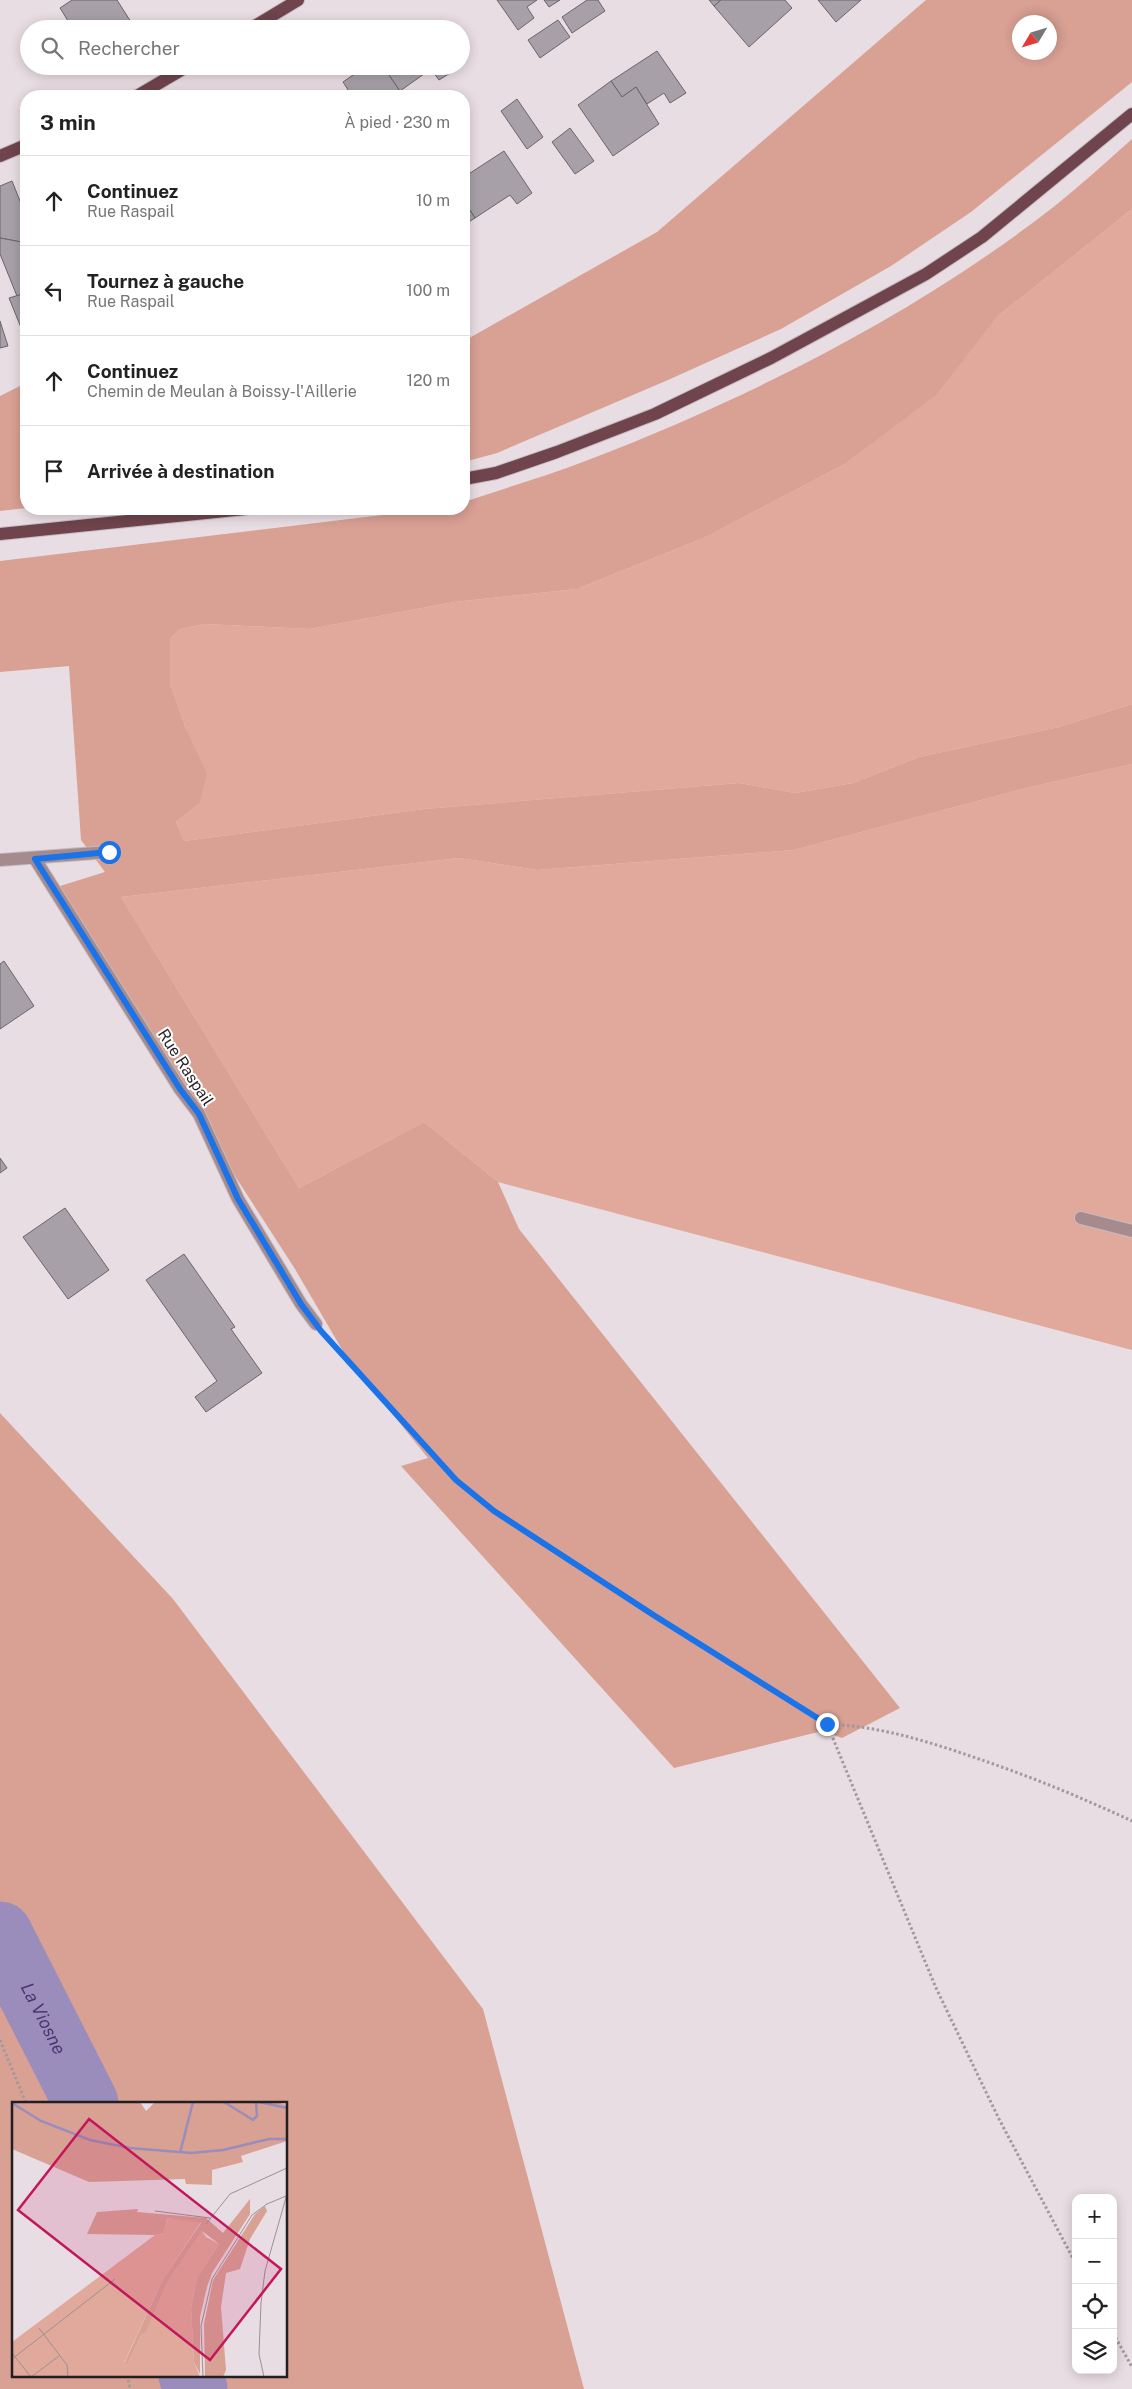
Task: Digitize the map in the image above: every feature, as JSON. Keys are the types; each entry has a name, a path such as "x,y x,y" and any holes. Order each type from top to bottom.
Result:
{"main road":[{"path":"265,20 298,0"},
{"path":"147,90 173,75"},
{"path":"470,478 496,473 557,452 655,414 771,358 926,274 989,232 1132,114"},
{"path":"0,156 20,148"},
{"path":"0,534 186,515"}],"street":[{"path":"0,860 35,859 109,852"},
{"name":"Rue Raspail","path":"35,859 180,1089 199,1114 238,1199 301,1304 316,1324"},
{"path":"1081,1218 1132,1231"}],"path":[{"path":"316,1324 406,1427 456,1480 494,1511 655,1616 827,1724 882,1729 940,1746 1061,1789 1132,1821"},
{"path":"827,1724 936,1988 999,2119 1072,2256"},
{"path":"0,2040 26,2102"},
{"path":"1117,2340 1132,2367"},
{"path":"127,2376 130,2389"}],"shaded area":[{"path":"926,0 1132,0 1132,82 971,212 891,266 781,329 668,380 497,453 470,460 470,338 657,232"},
{"path":"1132,139 1132,209 998,316 936,395 845,464 706,537 577,589 454,602 310,629 205,624 180,629 170,639 170,683 186,729 207,774 199,804 176,822 184,841 424,809 739,783 795,793 853,783 919,757 1059,727 1132,704 1132,764 1026,788 794,850 537,870 459,858 121,897 299,1188 424,1122 498,1182 519,1229 900,1708 842,1738 822,1731 674,1768 401,1466 428,1458 347,1358 295,1269 142,1032 57,887 105,872 81,840 69,666 0,672 0,561 382,515 470,515 470,500 573,466 711,409 772,380 891,317 948,282 1003,244 1085,181"},
{"path":"1132,209 1132,704 1059,727 919,757 853,783 795,793 739,783 424,809 184,841 176,822 199,804 186,729 170,683 170,639 180,629 205,624 310,629 454,602 577,589 706,537 845,464 935,395 998,316"},
{"path":"20,386 20,509 0,511 0,396"},
{"path":"1132,764 1132,1350 498,1182 424,1122 299,1188 121,897 459,858 537,870 794,850 1026,788"},
{"path":"0,1413 173,1599 483,2009 584,2389 0,2389"}],"building":[{"path":"72,0 117,0 130,20 67,20 60,8"},
{"path":"497,0 537,0 527,7 534,18 518,30"},
{"path":"544,0 560,0 549,7"},
{"path":"587,0 598,0 605,11 572,33 562,17"},
{"path":"709,0 721,0 714,6"},
{"path":"721,0 785,0 792,8 749,47 714,6"},
{"path":"818,0 861,0 836,22"},
{"path":"558,20 570,37 540,58 528,40"},
{"path":"657,51 686,93 670,103 664,93 647,104 636,87 622,97 611,81"},
{"path":"353,75 389,75 399,90 348,90 343,82"},
{"path":"389,75 423,75 401,90 399,90"},
{"path":"435,75 447,75 439,80"},
{"path":"611,81 622,97 636,87 659,124 613,156 578,105"},
{"path":"517,99 543,137 527,149 501,111"},
{"path":"570,128 594,161 575,174 552,142"},
{"path":"504,151 532,193 517,204 510,195 475,218 470,210 470,173"},
{"path":"12,181 20,201 20,242 0,238 0,186"},
{"path":"470,210 475,218 470,221"},
{"path":"0,238 20,242 20,295 17,296 0,254"},
{"path":"20,295 20,325 9,298"},
{"path":"0,321 8,346 0,348"},
{"path":"4,961 34,1006 0,1029 0,964"},
{"path":"0,1158 7,1168 0,1173"},
{"path":"65,1208 109,1270 68,1299 23,1237"},
{"path":"184,1254 235,1327 231,1329 262,1373 206,1412 195,1397 217,1381 146,1280"}],"waterway":[{"name":"La Viosne","path":"0,1934 85,2102"},
{"name":"La Viosne","path":"191,2376 195,2389"}],"route":[{"path":"109,852 35,859 180,1089 199,1114 238,1199 301,1304 321,1331 456,1480 494,1511 655,1616 728,1660 827,1724"}]}
